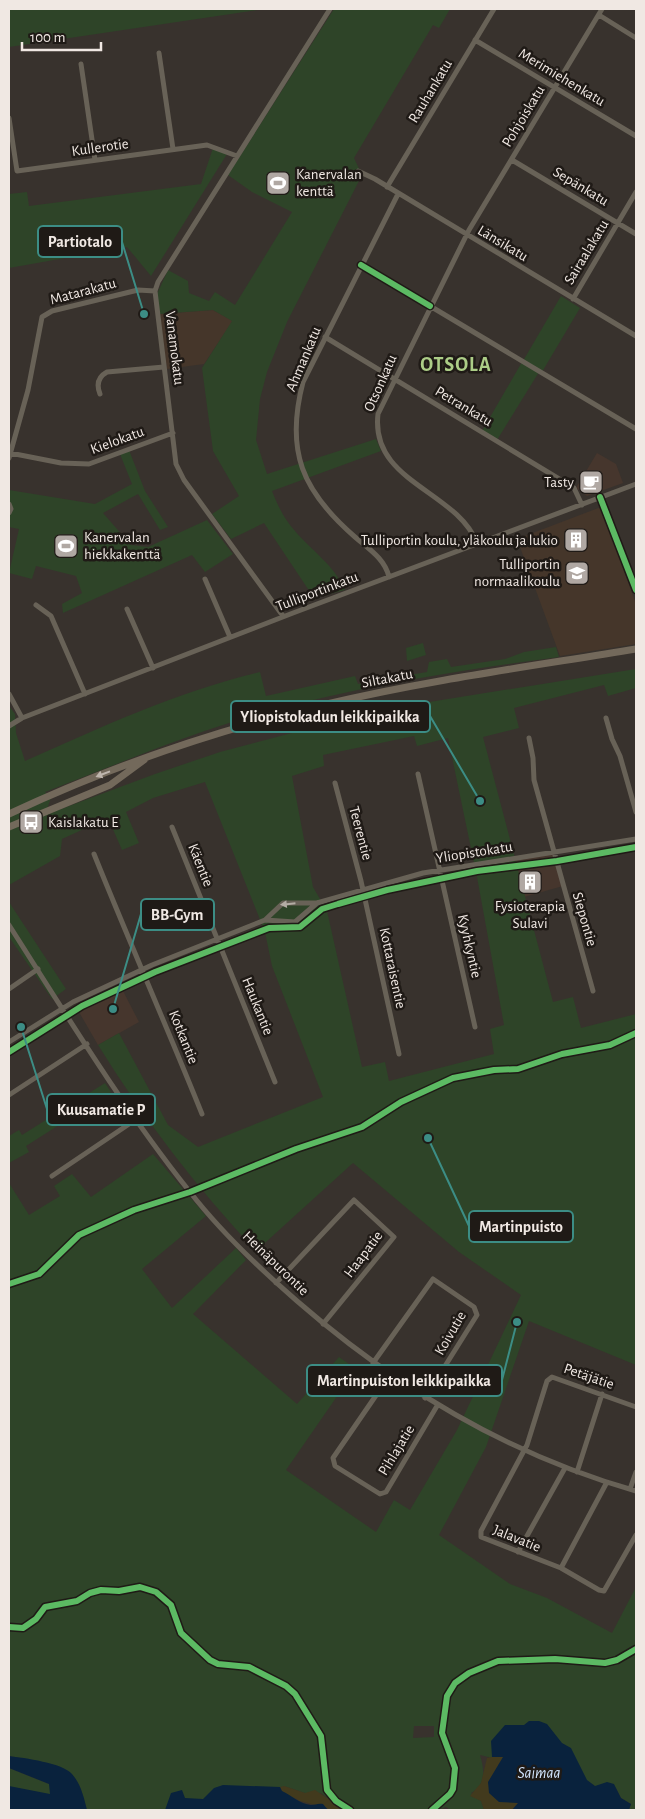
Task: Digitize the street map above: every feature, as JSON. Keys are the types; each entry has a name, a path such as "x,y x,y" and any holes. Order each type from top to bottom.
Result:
{"main road":[{"name":"Siltakatu","path":"9,814 88,779 149,756 218,734 328,704 418,686 636,649"},
{"name":"Siltakatu","path":"9,828 110,785 149,756"}],"street":[{"name":"Vanamokatu","path":"284,616 184,480 176,464 156,291 162,274 330,9"},
{"name":"Rauhankatu","path":"387,187 494,9"},
{"name":"Pohjoiskatu","path":"466,235 602,9"},
{"path":"599,15 636,38"},
{"name":"Merimiehenkatu","path":"475,40 636,136"},
{"path":"159,53 173,149"},
{"path":"81,64 95,160"},
{"name":"Kullerotie","path":"9,118 17,171 207,145 237,156"},
{"name":"Sepänkatu","path":"512,160 636,234"},
{"name":"Länsikatu","path":"358,172 387,187 636,336"},
{"name":"Sairaalakatu","path":"573,300 636,192"},
{"name":"Ahmankatu","path":"389,577 384,563 321,504 312,490 300,461 295,428 303,382 398,194"},
{"name":"Otsonkatu","path":"466,235 394,379 378,414 376,428 378,441 384,452 400,470 467,524 477,543"},
{"name":"Matarakatu","path":"10,455 28,390 42,317 52,311 138,290 156,291"},
{"path":"430,306 636,429"},
{"name":"Petrankatu","path":"325,337 574,488 582,505"},
{"path":"100,394 99,381 107,372 164,367"},
{"name":"Kielokatu","path":"10,455 61,463 89,464 173,434"},
{"name":"Tulliportinkatu","path":"9,726 22,718 284,616 636,484"},
{"path":"600,497 636,590"},
{"path":"9,504 11,509 9,513"},
{"path":"205,579 230,637"},
{"path":"36,605 51,616 85,694"},
{"path":"127,609 153,668"},
{"path":"9,694 22,718"},
{"path":"606,718 612,739 620,756 636,812"},
{"name":"Siepontie","path":"528,738 533,758 534,780 593,991"},
{"name":"Kyyhkyntie","path":"418,774 475,1027"},
{"name":"Teerentie","path":"335,783 362,889"},
{"name":"Käentie","path":"172,827 218,940"},
{"name":"Yliopistokatu","path":"9,1042 63,1008 143,969 265,920 283,903 317,903 362,889 440,870 636,839"},
{"name":"Kotkantie","path":"94,854 134,955 143,969 202,1114"},
{"name":"Kottaraisentie","path":"362,889 399,1054"},
{"name":"Yliopistokatu","path":"265,920 295,922 317,903"},
{"name":"Heinäpurontie","path":"9,927 135,1120 194,1198 276,1283 323,1324 373,1363 436,1406 524,1451 565,1468 633,1490"},
{"name":"Haukantie","path":"218,940 275,1082"},
{"path":"9,989 38,969"},
{"path":"9,1094 87,1044"},
{"path":"52,1176 135,1120"},
{"name":"Haapatie","path":"276,1283 354,1200 394,1237 323,1324"},
{"name":"Koivutie","path":"373,1363 433,1279 474,1307 477,1315 425,1398"},
{"name":"Pihlajatie","path":"390,1375 333,1458 335,1466 380,1494 386,1492 436,1406"},
{"name":"Petäjätie","path":"524,1451 547,1380 552,1377 636,1407"},
{"path":"577,1472 602,1394"},
{"name":"Jalavatie","path":"524,1451 481,1531 481,1537 561,1568 604,1591 636,1535"},
{"path":"518,1552 565,1468"},
{"path":"633,1490 636,1472"},
{"path":"561,1568 607,1482"}],"shaded area":[{"path":"213,310 233,321 204,364 167,369 159,314"},
{"path":"597,453 616,464 623,483 587,496 576,488"},
{"name":"Tulliportin normaalikoulu","path":"601,507 636,604 636,644 560,656 517,539"},
{"path":"554,853 563,886 524,897 513,858"},
{"path":"122,989 139,1022 98,1045 79,1012"}],"green space":[{"path":"9,9 264,9 9,47"},
{"path":"334,9 450,9 439,28 433,25 354,158 362,175 287,322 267,372 260,399 256,440 267,474 376,439 381,451 272,491 288,522 335,573 345,590 314,598 264,523 231,539 212,514 239,496 213,451 202,368 232,321 213,310 159,314 157,294 168,270 188,281 189,293 209,301 215,292 235,305 292,212 252,192 228,175"},
{"path":"213,148 227,154 151,276 127,247 9,268 9,194 27,192 29,206 201,184"},
{"path":"561,296 580,308 542,372 523,361"},
{"path":"522,362 539,372 497,440 482,431"},
{"path":"129,450 145,491 168,527 160,530 138,494 103,513 131,545 148,547 207,520 233,554 205,572 192,555 63,613 62,604 82,593 76,576 36,566 32,579 9,573 19,529 9,527 9,490 95,504 132,484 120,454"},
{"path":"423,643 426,655 407,661 406,648"},
{"path":"556,647 559,657 448,673 338,694 238,720 154,749 45,792 51,798 45,815 220,752 341,720 423,703 636,669 636,688 608,696 604,685 514,708 519,728 483,737 553,1002 573,997 581,1028 636,1014 636,1365 529,1321 486,1447 439,1535 510,1584 547,1598 612,1633 636,1587 636,1809 629,1810 631,1804 621,1798 616,1788 595,1786 587,1781 480,1755 483,1766 482,1781 471,1793 481,1801 484,1810 451,1810 446,1807 439,1810 345,1810 321,1793 305,1793 284,1786 303,1810 87,1810 80,1787 47,1763 9,1756 9,1183 29,1215 60,1196 54,1186 72,1174 91,1197 153,1154 206,1216 142,1269 172,1308 236,1248 246,1260 193,1314 297,1404 339,1357 356,1369 286,1470 376,1532 394,1500 410,1510 457,1430 521,1295 459,1252 353,1163 256,1251 212,1202 152,1126 98,1045 119,1033 168,1125 198,1147 323,1097 272,966 265,932 205,782 153,798 126,812 139,843 122,850 108,818 62,839 60,856 9,885 9,706 15,714 16,733 25,761 111,723 170,700 200,689 260,672 266,696 355,676 358,684 427,672 429,662 447,659 451,667 505,659 524,652","holes":["414,736 417,746 448,738 477,877 504,1025 490,1029 494,1054 389,1081 385,1062 362,1067 327,911 313,887 292,776 324,766 323,755","414,1726 434,1726 434,1737 413,1738"]},
{"path":"9,902 66,989 52,999 9,937"},
{"path":"105,1083 111,1092 26,1146 29,1152 9,1163 9,1136 19,1130 22,1135"},
{"path":"9,1768 49,1784 56,1793 9,1810"}],"sand":[{"path":"503,1757 503,1760 498,1765 516,1803 518,1803 512,1810 484,1810 481,1801 470,1796 481,1783 487,1758"},
{"path":"284,1786 305,1793 315,1790 345,1810 328,1810 327,1808 300,1801 281,1791 280,1787"}],"water":[{"name":"Saimaa","path":"529,1721 539,1721 547,1724 562,1743 571,1748 587,1780 595,1786 607,1782 614,1784 621,1798 631,1804 629,1810 512,1810 518,1803 499,1802 489,1793 488,1782 503,1757 492,1757 491,1741 505,1725 524,1725"},
{"path":"9,1756 43,1762 67,1770 78,1782 87,1810 9,1810 9,1786 50,1794 49,1784 9,1768"},
{"path":"223,1785 280,1787 282,1791 299,1801 311,1805 323,1804 328,1810 165,1810 171,1793 182,1790 185,1798 203,1799 214,1788"}],"cycle path":[{"path":"361,265 430,306"},
{"path":"600,497 636,590"},
{"path":"9,1052 82,1006 155,972 269,928 300,927 322,909 387,890 477,871 557,861 636,847"},
{"path":"9,1284 39,1274 79,1235 134,1210 190,1192 296,1149 362,1127 401,1102 453,1078 494,1070 518,1069 562,1054 610,1045 636,1033"},
{"path":"9,1627 23,1628 36,1619 45,1607 77,1601 90,1593 101,1590 119,1591 140,1587 156,1592 171,1605 181,1633 210,1660 218,1664 249,1667 286,1686 295,1694 321,1736 327,1790 336,1801 350,1810"},
{"path":"432,1810 453,1789 455,1768 442,1733 447,1696 455,1683 469,1673 498,1661 555,1659 605,1663 617,1660 636,1649"}],"place":[{"name":"Kanervalan kenttä","path":"278,183"},
{"name":"Partiotalo","path":"144,314"},
{"name":"Tasty","path":"591,482"},
{"name":"Tulliportin koulu, yläkoulu ja lukio","path":"576,540"},
{"name":"Kanervalan hiekkakenttä","path":"66,546"},
{"name":"Tulliportin normaalikoulu","path":"577,573"},
{"name":"Yliopistokadun leikkipaikka","path":"480,801"},
{"name":"Kaislakatu E","path":"31,822"},
{"name":"Fysioterapia Sulavi","path":"530,882"},
{"name":"BB-Gym","path":"113,1009"},
{"name":"Kuusamatie P","path":"21,1027"},
{"name":"Martinpuisto","path":"428,1138"},
{"name":"Martinpuiston leikkipaikka","path":"517,1322"}],"district":[{"name":"OTSOLA","path":"456,364"}]}
